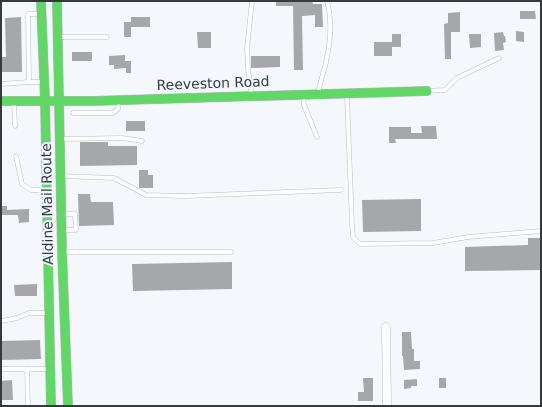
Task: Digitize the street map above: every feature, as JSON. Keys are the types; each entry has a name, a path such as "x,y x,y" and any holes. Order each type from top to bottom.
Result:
{"main road":[{"name":"Aldine Mail Route","path":"41,1 45,100 51,406"},
{"name":"Aldine Mail Route","path":"56,1 62,252 68,406"},
{"name":"Reeveston Road","path":"1,101 119,100 427,91"},
{"path":"48,252 62,252"},
{"path":"50,369 67,368"}],"street":[{"path":"386,327 388,406"}],"lane":[{"path":"252,1 247,48 252,96"},
{"path":"318,94 328,56 331,37 331,24 327,1"},
{"path":"29,82 28,14 42,14"},
{"path":"57,37 107,37"},
{"path":"427,91 445,90 457,78 498,58"},
{"path":"1,84 44,82"},
{"path":"347,93 353,237 360,244 433,242 468,237 541,231"},
{"path":"303,95 304,105 317,136"},
{"path":"72,113 113,113 118,109 119,100"},
{"path":"14,101 15,126"},
{"path":"60,139 122,138 142,142"},
{"path":"16,156 22,184 31,190 47,190"},
{"path":"61,176 114,178 146,195 186,196 341,190"},
{"path":"62,214 75,214 76,230 62,230"},
{"path":"62,252 231,252"},
{"path":"1,321 18,318 29,313 49,313"},
{"path":"1,369 50,369"},
{"path":"27,369 28,406"}],"building":[{"path":"276,1 312,1 313,4 322,4 323,27 315,27 315,15 302,16 303,70 294,70 293,6 276,6"},
{"path":"520,11 535,11 536,19 520,19"},
{"path":"460,12 460,32 451,32 451,59 445,59 444,24 448,23 448,13"},
{"path":"21,17 22,72 1,72 1,57 6,57 5,18"},
{"path":"131,17 150,17 150,27 131,27 131,37 124,37 124,22 131,22"},
{"path":"516,31 524,32 524,42 516,41"},
{"path":"197,32 211,32 211,48 198,48"},
{"path":"503,32 506,42 503,43 504,50 495,51 494,33"},
{"path":"392,34 401,34 401,47 392,47 392,56 374,56 374,42 392,42"},
{"path":"469,34 481,34 481,47 470,48"},
{"path":"72,52 92,52 92,61 72,61"},
{"path":"125,55 125,61 131,61 131,73 126,73 126,68 114,69 114,65 109,65 109,56"},
{"path":"251,56 280,56 280,67 251,68"},
{"path":"126,121 145,121 145,131 126,131"},
{"path":"421,126 436,126 437,139 395,139 396,143 389,143 389,127 411,127 411,133 422,133"},
{"path":"80,142 108,142 108,146 137,146 137,165 80,166"},
{"path":"139,170 148,170 148,175 153,175 153,188 139,188"},
{"path":"78,194 90,194 91,202 113,202 114,225 79,226"},
{"path":"421,199 421,231 363,232 362,200"},
{"path":"1,206 7,206 7,210 29,209 29,222 19,223 18,215 1,215"},
{"path":"528,238 541,238 541,270 465,271 465,247 528,245"},
{"path":"232,262 232,289 133,291 132,264"},
{"path":"37,284 37,296 15,296 14,285"},
{"path":"402,332 411,332 412,349 414,349 414,361 420,361 420,369 404,370 402,356"},
{"path":"40,340 41,359 1,360 1,341"},
{"path":"363,378 373,378 373,401 358,401 358,392 364,392"},
{"path":"439,378 446,378 446,388 439,388"},
{"path":"417,379 417,386 411,386 411,388 404,389 404,380"},
{"path":"12,380 13,400 1,400 1,381"}],"traffic: fast":[{"path":"41,1 45,100 51,406"},
{"path":"57,1 62,252 68,406"},
{"path":"1,101 92,101 427,91"}]}
